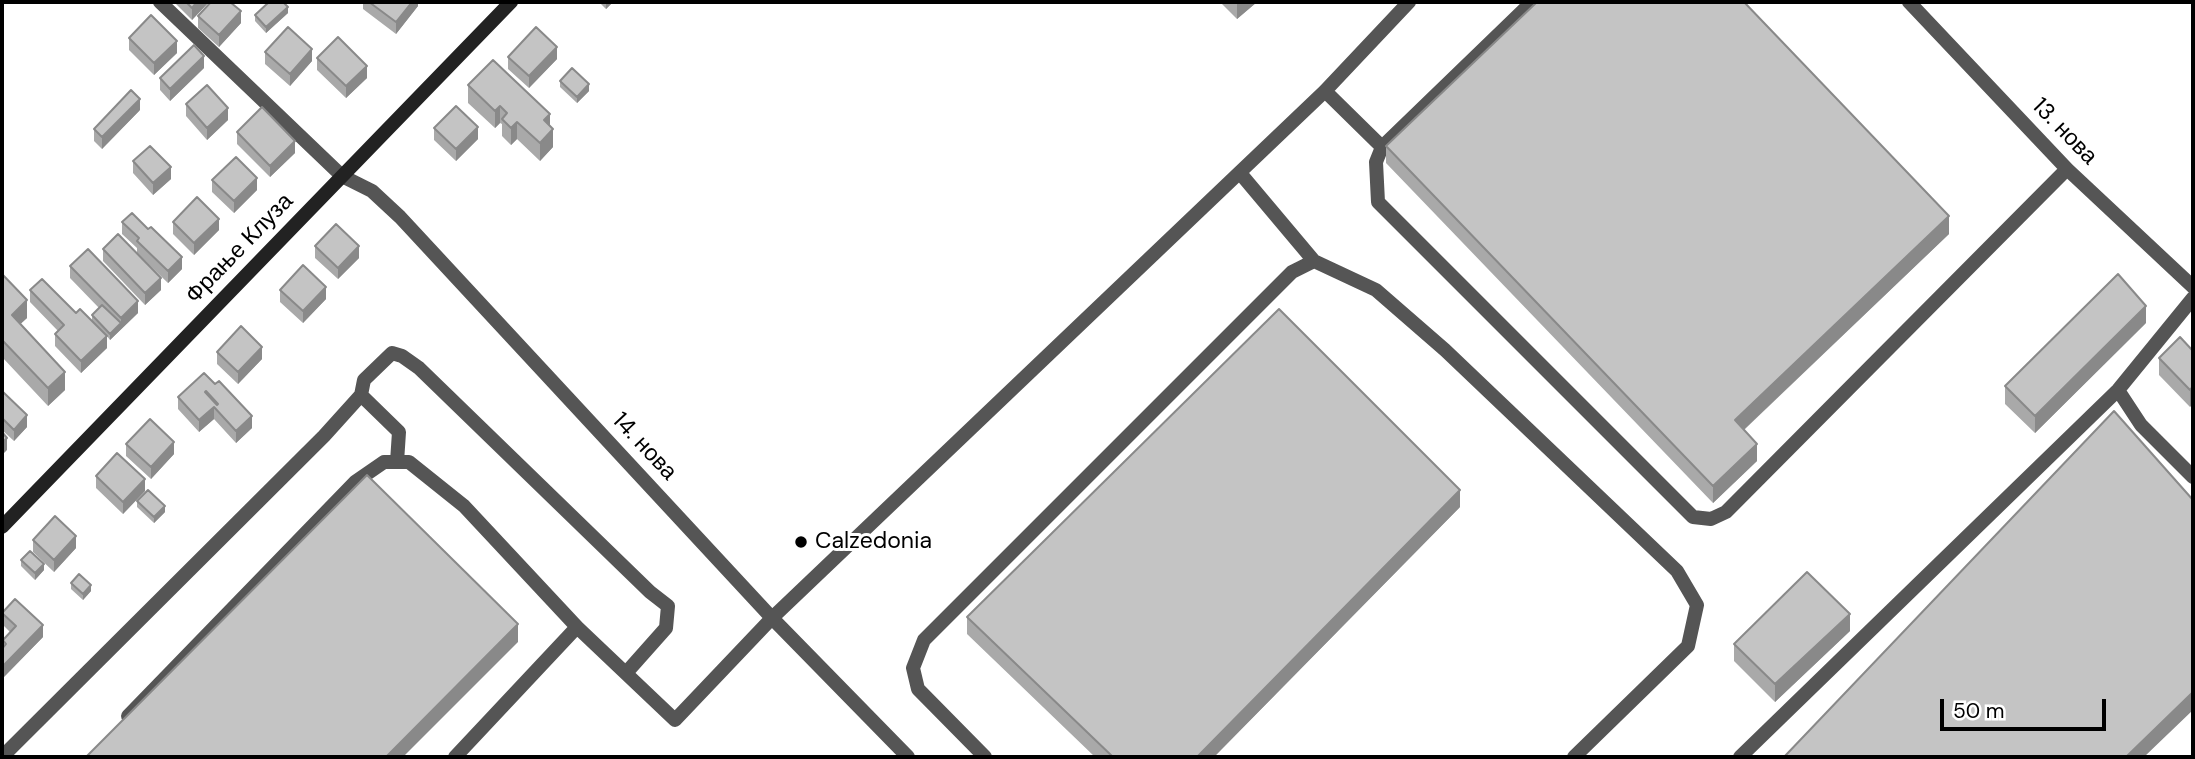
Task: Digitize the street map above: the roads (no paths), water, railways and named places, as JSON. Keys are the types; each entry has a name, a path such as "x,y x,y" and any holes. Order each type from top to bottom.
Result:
{"main road":[{"name":"Фрање Клуза","path":"2,527 511,2"}],"street":[{"name":"14. нова","path":"160,2 342,176 372,191 400,217 772,618 908,757"},
{"path":"115,729 355,482 384,463 409,463 464,506 577,627 676,720 772,618 1325,91 1409,2"},
{"path":"1532,2 1382,147 1376,162 1378,202 1693,517 1711,519 1726,512 2067,169"},
{"name":"13. нова","path":"1909,2 2067,169 2193,287"},
{"path":"1325,91 1382,147"},
{"path":"1240,173 1314,261 1376,290 1445,350 1677,571 1697,605 1688,646 1574,757"},
{"path":"985,757 918,689 913,668 923,640 1292,272 1314,261"},
{"path":"1740,757 2118,390 2193,298"},
{"path":"2,757 314,446 361,395 364,380 392,353 402,356 419,368 667,606 666,628 626,673"},
{"path":"2118,390 2141,425 2193,477"},
{"path":"361,395 399,432 397,463"},
{"path":"455,757 577,627"}],"place":[{"name":"Calzedonia","path":"801,542"}]}
